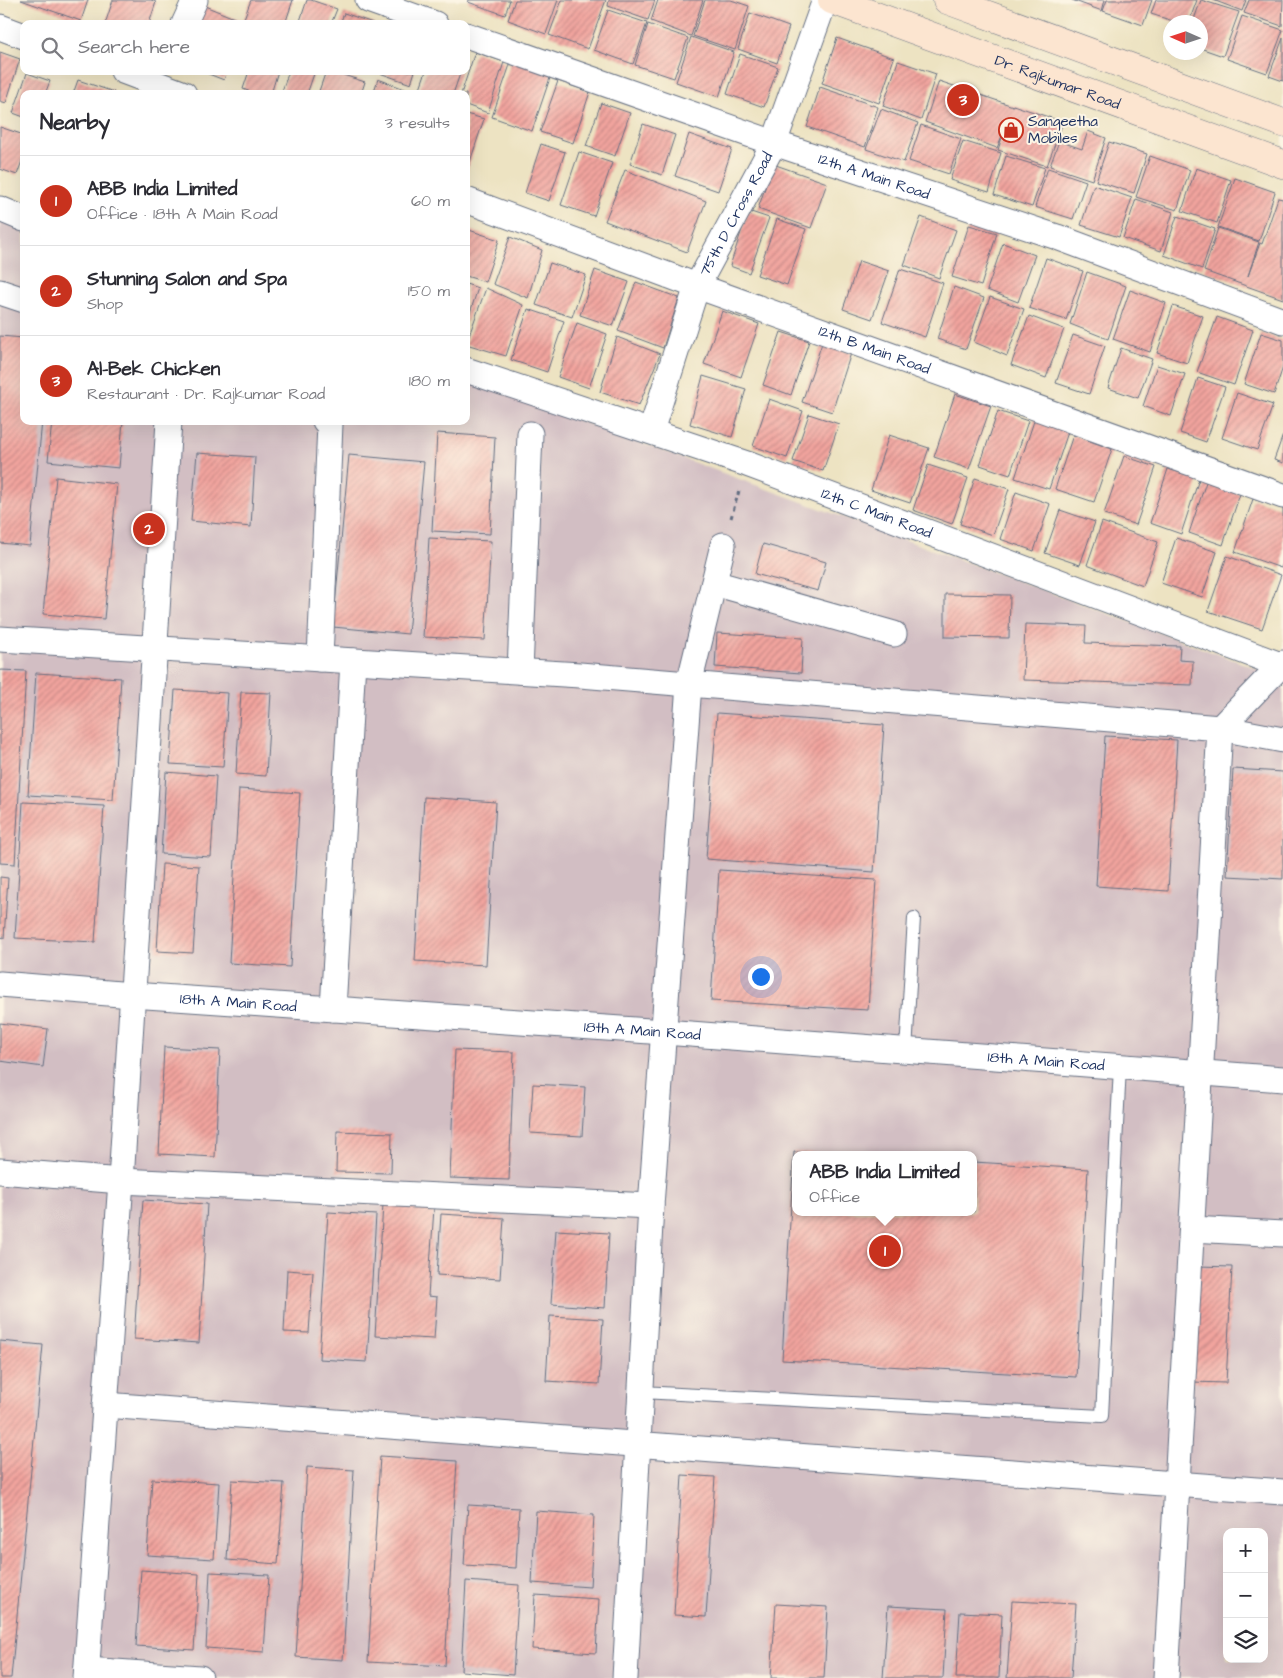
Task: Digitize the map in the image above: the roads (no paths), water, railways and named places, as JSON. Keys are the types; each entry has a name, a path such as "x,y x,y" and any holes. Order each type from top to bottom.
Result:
{"main road":[{"name":"Dr. Rajkumar Road","path":"832,0 1283,164"},
{"path":"947,0 1283,123"}],"street":[{"path":"186,20 195,0"},
{"path":"368,0 424,20"},
{"name":"75th D Cross Road","path":"651,431 697,286 774,143 825,0"},
{"path":"0,27 20,34"},
{"name":"12th A Main Road","path":"470,36 774,143 1057,236 1283,321"},
{"path":"135,75 174,90"},
{"name":"12th B Main Road","path":"470,201 697,286 1283,496"},
{"path":"0,209 20,217"},
{"path":"0,292 20,299"},
{"name":"12th C Main Road","path":"470,371 747,464 1283,665"},
{"path":"169,425 121,1180 86,1674 200,1678"},
{"path":"320,659 330,425"},
{"path":"520,671 530,434"},
{"path":"624,1678 651,1206 689,684 723,545"},
{"path":"714,583 894,634"},
{"path":"0,639 520,671 689,684 1220,728 1283,740"},
{"path":"333,1009 353,661"},
{"path":"1166,1678 1220,728 1283,665"},
{"name":"18th A Main Road","path":"0,984 1283,1079"},
{"path":"0,1171 121,1180 651,1206"},
{"path":"1192,1229 1283,1234"},
{"path":"105,1405 1283,1492"}],"lane":[{"path":"906,1051 914,918"},
{"path":"641,1392 1102,1416 1120,1067"}],"place":[{"name":"Al-Bek Chicken","path":"963,100"},
{"name":"Sangeetha Mobiles","path":"1011,130"},
{"name":"Stunning Salon and Spa","path":"149,529"},
{"name":"ABB India Limited","path":"885,1251"}]}
